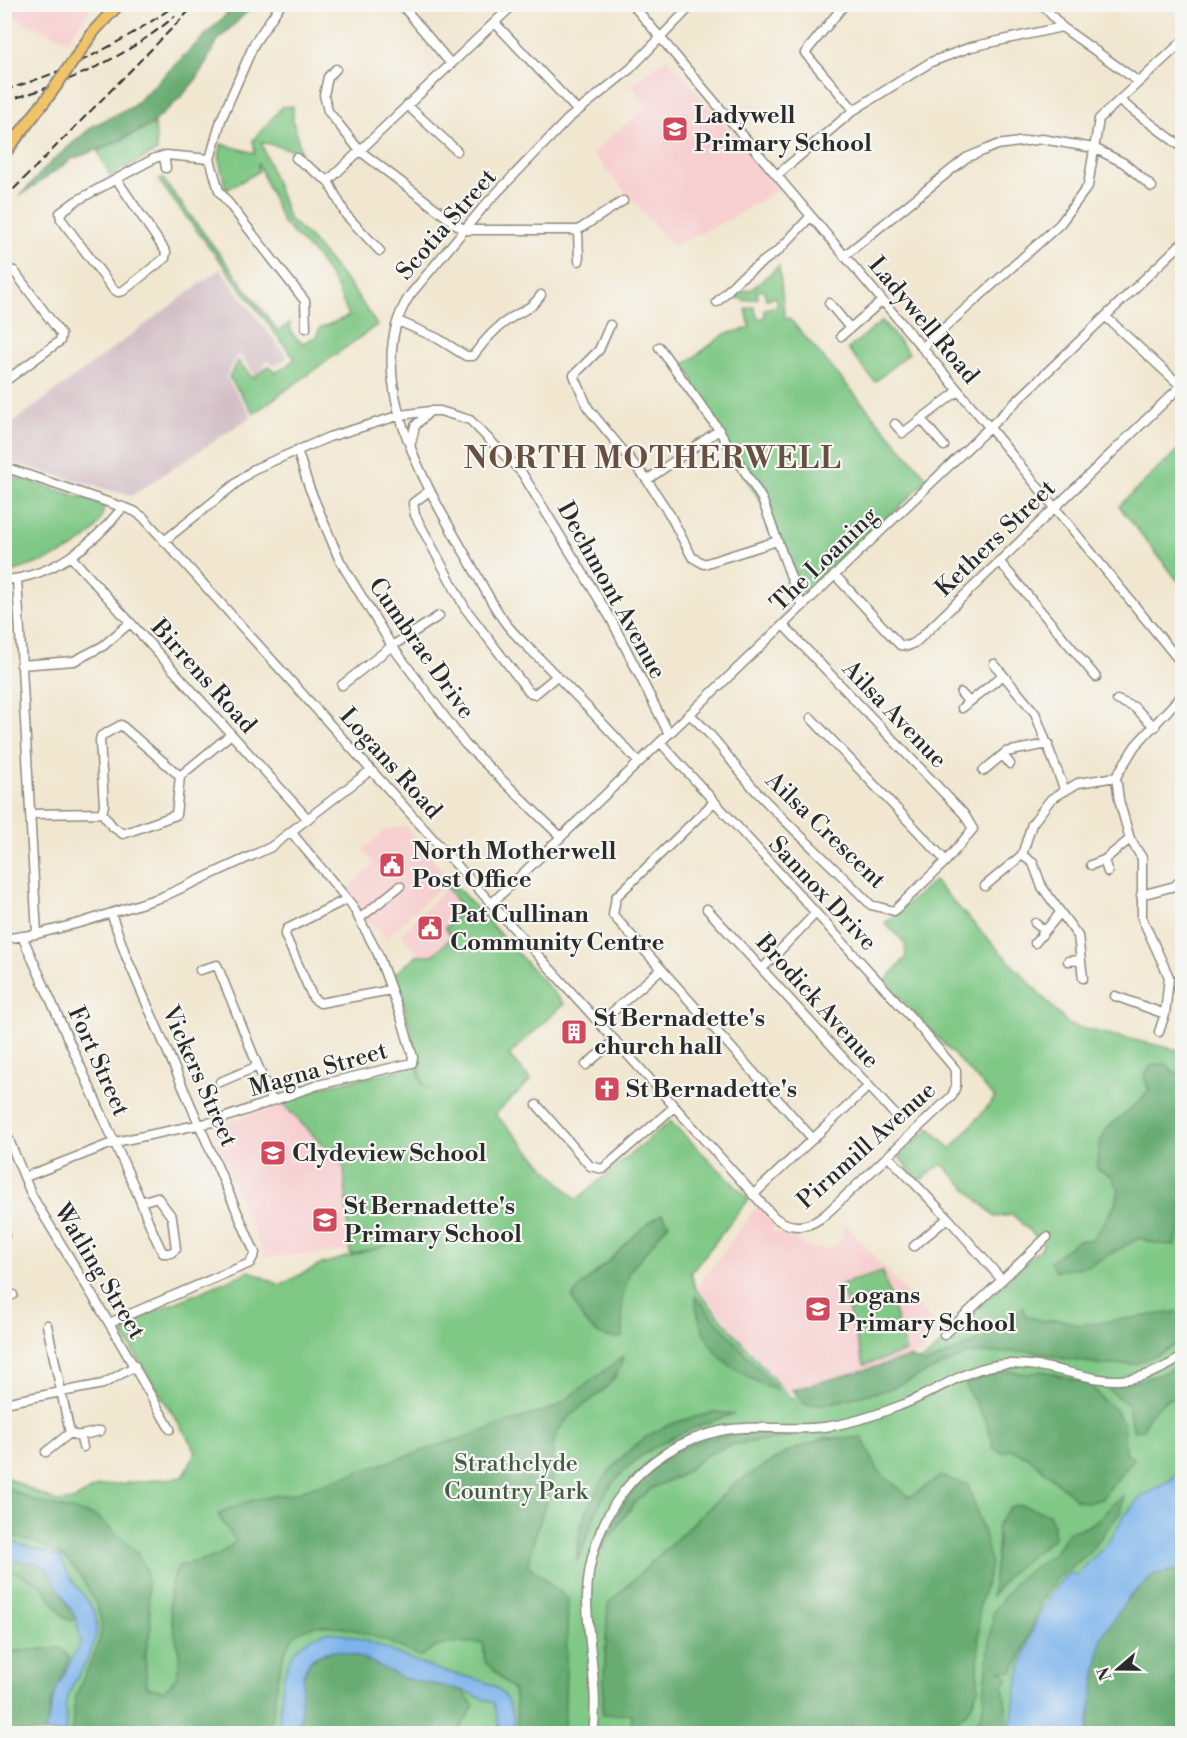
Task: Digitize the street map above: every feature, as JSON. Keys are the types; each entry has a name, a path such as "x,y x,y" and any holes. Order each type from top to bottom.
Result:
{"main road":[{"path":"4,154 94,32 119,4"}],"street":[{"path":"281,4 254,44 221,120 210,159 219,191 305,301 306,328"},
{"path":"401,4 451,64"},
{"path":"328,181 514,4"},
{"name":"Ladywell Road","path":"632,4 990,428 1182,664"},
{"name":"Scotia Street","path":"639,763 504,622 429,491 411,447 401,415 392,371 392,343 398,321 410,295 485,205 578,111 630,69 662,39 693,4"},
{"path":"845,4 805,53 854,110"},
{"path":"1042,4 1062,27 1139,82"},
{"path":"495,23 578,111"},
{"path":"777,175 854,110 931,62 971,47 1062,27"},
{"path":"921,348 1060,224 1088,186 1099,119 1182,42"},
{"path":"336,69 328,77 325,104 360,150 464,230 578,230 622,201"},
{"path":"1119,100 1182,147"},
{"path":"407,105 456,152"},
{"path":"844,256 966,158 997,145 1042,139 1094,148 1124,163 1152,186"},
{"path":"117,180 166,252 165,258 123,291 118,292 113,290 60,217 60,213 76,201 117,180 164,156 210,159"},
{"path":"164,156 166,168"},
{"path":"296,158 328,181 346,214 380,251"},
{"path":"717,302 738,280 779,250 811,216"},
{"path":"578,230 579,261"},
{"name":"The Loaning","path":"492,903 1182,243"},
{"path":"4,269 14,271 61,334 60,341 4,382"},
{"path":"398,321 437,338 466,356 473,356 485,340 511,318 531,309 541,295"},
{"path":"841,336 882,301"},
{"path":"829,303 850,328"},
{"path":"1106,317 1182,385"},
{"path":"610,325 599,350 574,375 588,408 647,480 670,514 692,557 704,564 777,541"},
{"path":"659,347 719,430 762,499 802,607"},
{"name":"Kethers Street","path":"835,575 900,645 908,646 916,642 1182,385"},
{"path":"895,424 903,433 958,391"},
{"path":"411,447 415,426 430,411"},
{"name":"Dechmont Avenue","path":"164,541 254,469 329,437 401,415 430,411 440,411 470,420 522,473 611,619 669,734"},
{"path":"921,418 944,446"},
{"path":"647,480 719,430"},
{"name":"Cumbrae Drive","path":"297,450 309,487 340,561 392,645 465,744 561,837"},
{"name":"Logans Road","path":"4,467 123,507 143,517 674,1107 753,1194 783,1223"},
{"path":"429,491 413,503 414,515 465,608 529,692 541,691 557,676"},
{"path":"4,580 16,579 72,558 123,507"},
{"name":"Birrens Road","path":"72,558 308,819"},
{"path":"999,561 1096,677"},
{"path":"16,579 36,934"},
{"path":"342,685 392,645 439,616"},
{"path":"21,664 74,661 103,646 130,623"},
{"name":"Ailsa Avenue","path":"783,625 964,814 973,829 971,833"},
{"path":"994,664 1035,713 1065,791"},
{"path":"961,693 966,705 1003,675"},
{"path":"1159,1032 1165,1014 1169,977 1142,918 1142,858 1130,839 1119,800 1116,777 1135,746 1155,727 1182,695"},
{"path":"1117,700 1134,706 1155,727"},
{"name":"Ailsa Crescent","path":"689,714 710,731 722,752 759,793 872,905 894,911 946,861 971,833"},
{"path":"811,718 946,861"},
{"path":"102,813 104,805 100,740 101,736 121,725 180,776"},
{"path":"102,813 113,827 123,834 176,815 180,776 230,735"},
{"name":"Sannox Drive","path":"660,742 909,1015 956,1070"},
{"path":"983,771 1002,755 1048,744"},
{"path":"1002,755 1010,764"},
{"path":"4,939 36,934 162,897 261,852 291,832 371,770"},
{"path":"985,886 1022,855 1032,824 1051,799 1078,783 1116,777"},
{"path":"714,802 616,897 613,915 813,1139"},
{"path":"30,814 102,813"},
{"path":"291,832 347,899 378,954 391,990 320,1003 313,998 285,935 287,929 347,899"},
{"path":"1091,865 1104,860 1130,839"},
{"path":"1022,855 1033,863 1042,887 1078,936 1083,978"},
{"path":"1104,860 1108,873"},
{"path":"1141,895 1175,886 1182,878"},
{"path":"359,918 400,886"},
{"name":"Brodick Avenue","path":"707,909 899,1119"},
{"name":"Vickers Street","path":"110,1323 250,1263 255,1253 126,956 111,913"},
{"path":"1035,943 1060,913"},
{"path":"762,969 815,914"},
{"path":"1035,923 1045,931"},
{"name":"Fort Street","path":"22,936 163,1253 171,1253 176,1249 172,1217 157,1197 141,1202"},
{"path":"1068,961 1081,960"},
{"path":"200,970 217,964 272,1101"},
{"path":"600,1023 661,969"},
{"name":"Magna Street","path":"25,1177 114,1142 201,1125 318,1085 412,1063 413,1057 391,990"},
{"path":"1115,996 1165,1014"},
{"path":"586,1065 615,1040"},
{"path":"220,1082 258,1066"},
{"name":"Pirnmill Avenue","path":"783,1223 798,1227 819,1221 952,1096 956,1070"},
{"path":"753,1194 869,1086"},
{"path":"537,1105 590,1166 597,1169 603,1169 674,1107"},
{"name":"Watling Street","path":"4,1128 44,1216 110,1323 170,1429"},
{"path":"889,1157 948,1218 1002,1280"},
{"path":"914,1246 948,1218"},
{"path":"949,1334 1047,1237"},
{"path":"47,1325 70,1434"},
{"path":"593,1734 594,1693 587,1601 591,1554 613,1505 638,1473 656,1458 686,1442 719,1431 756,1426 824,1427 899,1406 977,1370 1007,1364 1043,1367 1091,1379 1122,1381 1164,1369 1182,1357"},
{"path":"4,1403 103,1384 135,1366"},
{"path":"46,1452 70,1434 80,1435 100,1431"},
{"path":"80,1435 83,1447"}],"shaded area":[{"path":"4,5 93,5 68,41 5,15"},
{"name":"Ladywell Primary School","path":"667,57 780,188 734,217 673,247 592,153 647,106 631,85"},
{"path":"220,269 287,357 276,366 267,361 256,376 240,355 234,360 226,377 252,416 131,496 5,461 11,424"},
{"path":"405,826 449,879 387,938 358,912 346,890 374,864 363,850 386,829"},
{"path":"447,887 462,910 445,928 453,937 432,956 418,955 401,934"},
{"path":"282,1103 343,1167 348,1251 265,1258 213,1136 215,1128"},
{"name":"Logans Primary School","path":"757,1206 774,1225 772,1231 794,1238 810,1248 827,1249 840,1243 845,1223 940,1331 920,1354 787,1391 697,1287"}],"green space":[{"path":"236,5 254,5 218,40 198,77 182,96 154,122 110,145 72,159 20,196 51,162 93,126 132,107"},
{"path":"293,106 293,121 301,152 261,142 289,219 311,239 354,291 377,325 254,413 229,377 238,361 253,378 269,366 276,373 295,359 159,181 162,178 278,331 290,323 293,335 302,343 316,337 320,328 349,316 336,286 316,256 283,223 258,163 258,172 226,190 219,159 221,144 255,153 253,140 282,107"},
{"path":"155,124 157,151 110,176 98,151"},
{"path":"779,266 785,319 789,318 928,479 810,594 804,595 776,527 695,395 693,379 685,364 725,334 750,328 746,309 754,307 758,319 765,317 764,309 778,306 776,297 766,299 764,290 757,291 758,298 744,301 742,298 735,299 733,294 752,289"},
{"path":"882,321 909,353 875,382 848,349"},
{"path":"1182,446 1182,586 1119,506"},
{"path":"4,474 105,504 100,521 92,533 70,550 43,562 5,574"},
{"name":"Strathclyde Country Park","path":"934,881 1069,1025 1182,1051 1182,1733 5,1733 4,1476 56,1502 72,1501 98,1486 183,1477 196,1451 124,1337 125,1324 250,1271 280,1285 322,1264 388,1245 350,1255 344,1167 282,1103 320,1087 417,1066 422,1084 433,1090 423,1084 401,991 393,975 418,955 433,955 452,937 445,928 462,910 447,887 453,883 564,1004 509,1055 531,1080 495,1114 576,1200 670,1121 749,1199 691,1273 695,1288 791,1399 925,1359 1044,1245 1013,1215 995,1217 942,1164 919,1181 899,1157 930,1128 951,1149 995,1098 885,982 906,957 905,943 885,923"},
{"path":"1166,1063 1173,1073 1182,1074 1182,1226 1175,1245 1158,1244 1139,1238 1089,1266 1056,1271 1049,1262 1077,1241 1093,1239 1114,1207 1119,1190 1111,1176 1097,1169 1098,1151 1102,1138 1107,1129 1149,1090 1144,1076 1151,1066"},
{"path":"662,1214 669,1223 630,1271 622,1301 623,1337 605,1337 597,1333 580,1314 572,1297 638,1232"},
{"path":"883,1272 906,1352 864,1365 841,1284"},
{"path":"695,1296 778,1391 745,1376 720,1357 703,1332"},
{"path":"1023,1307 1025,1316 1043,1321 1059,1319 1080,1325 1182,1311 1182,1340 1163,1352 1135,1364 1106,1365 1032,1351 968,1354 887,1390 826,1404 806,1405 792,1390 911,1357 924,1364 989,1334"},
{"path":"624,1356 619,1371 611,1382 569,1417 555,1439 552,1481 528,1565 568,1599 564,1733 519,1733 514,1691 485,1662 483,1643 443,1645 420,1657 376,1637 339,1627 322,1626 306,1629 294,1636 284,1655 279,1670 269,1733 71,1733 76,1697 101,1633 99,1614 82,1579 60,1555 40,1545 5,1534 5,1487 37,1502 96,1516 135,1550 146,1569 151,1626 145,1656 147,1687 164,1691 175,1679 179,1665 179,1653 170,1611 170,1596 172,1581 179,1566 217,1556 236,1541 218,1515 244,1503 291,1494 556,1407"},
{"path":"1182,1364 1181,1392 1153,1411 1143,1430 1134,1431 1127,1404 1101,1384 1143,1380"},
{"path":"1002,1370 1027,1374 1043,1371 1090,1384 1104,1401 1116,1410 1123,1424 1125,1453 1134,1459 1101,1499 1087,1503 1076,1499 1028,1457 1010,1449 1002,1453 993,1448 986,1422 965,1384"},
{"path":"715,1412 734,1414 694,1428 655,1447 622,1473 598,1508 577,1560 578,1539 584,1518 593,1497 619,1460 655,1432 679,1421"},
{"path":"784,1431 791,1437 730,1445 705,1456 681,1475 654,1487 636,1501 599,1552 617,1514 629,1496 642,1479 675,1452 715,1437"},
{"path":"825,1438 862,1438 879,1472 910,1497 941,1476 968,1485 985,1537 991,1565 979,1608 978,1688 971,1707 951,1726 892,1722 881,1734 631,1733 632,1714 602,1715 608,1604 733,1485 787,1452"},
{"path":"1124,1495 1120,1513 1087,1555 1056,1579 1041,1601 1019,1662 1011,1672 1001,1671 1009,1678 1003,1684 1008,1722 1005,1733 956,1733 969,1729 982,1715 993,1612 1017,1580 1054,1553 1069,1531 1093,1523"},
{"path":"1020,1505 1049,1514 1054,1527 1054,1538 1012,1571 992,1596 998,1539 996,1527 1010,1507"},
{"path":"5,1559 35,1562 47,1568 76,1618 71,1621 64,1618 41,1584 5,1567"},
{"path":"1182,1569 1182,1670 1173,1683 1182,1689 1182,1720 1176,1733 1087,1734 1102,1636 1128,1598 1155,1574"},
{"path":"60,1648 70,1657 51,1704 46,1733 5,1734 5,1652"},
{"path":"339,1651 361,1657 403,1678 462,1690 474,1706 457,1733 299,1734 302,1680 306,1669 313,1660 324,1654"}],"water":[{"path":"1182,1472 1182,1569 1155,1574 1128,1598 1102,1636 1087,1733 1010,1733 1016,1692 1027,1648 1034,1626 1055,1588 1069,1573 1076,1575 1108,1543 1124,1516 1139,1499"},
{"path":"4,1539 59,1557 90,1605 97,1621 94,1642 66,1701 65,1733 45,1732 57,1688 81,1642 76,1618 47,1568 35,1562 5,1559"},
{"path":"329,1632 357,1638 445,1672 492,1685 507,1699 514,1720 514,1733 501,1733 494,1703 462,1690 403,1678 361,1657 339,1651 324,1652 310,1660 303,1675 299,1733 280,1733 282,1688 287,1666 298,1648 306,1641"}],"railway":[{"path":"4,90 73,65 136,31 177,4"},
{"path":"4,199 196,4"},
{"path":"4,101 50,87 94,68 137,44 175,16"}],"place":[{"name":"Ladywell Primary School","path":"675,129"},
{"name":"North Motherwell Post Office","path":"392,865"},
{"name":"Pat Cullinan Community Centre","path":"430,928"},
{"name":"St Bernadette's church hall","path":"574,1032"},
{"name":"St Bernadette's","path":"607,1089"},
{"name":"Clydeview School","path":"273,1153"},
{"name":"St Bernadette's Primary School","path":"325,1220"},
{"name":"Logans Primary School","path":"818,1309"}],"district":[{"name":"NORTH MOTHERWELL","path":"653,458"}]}
